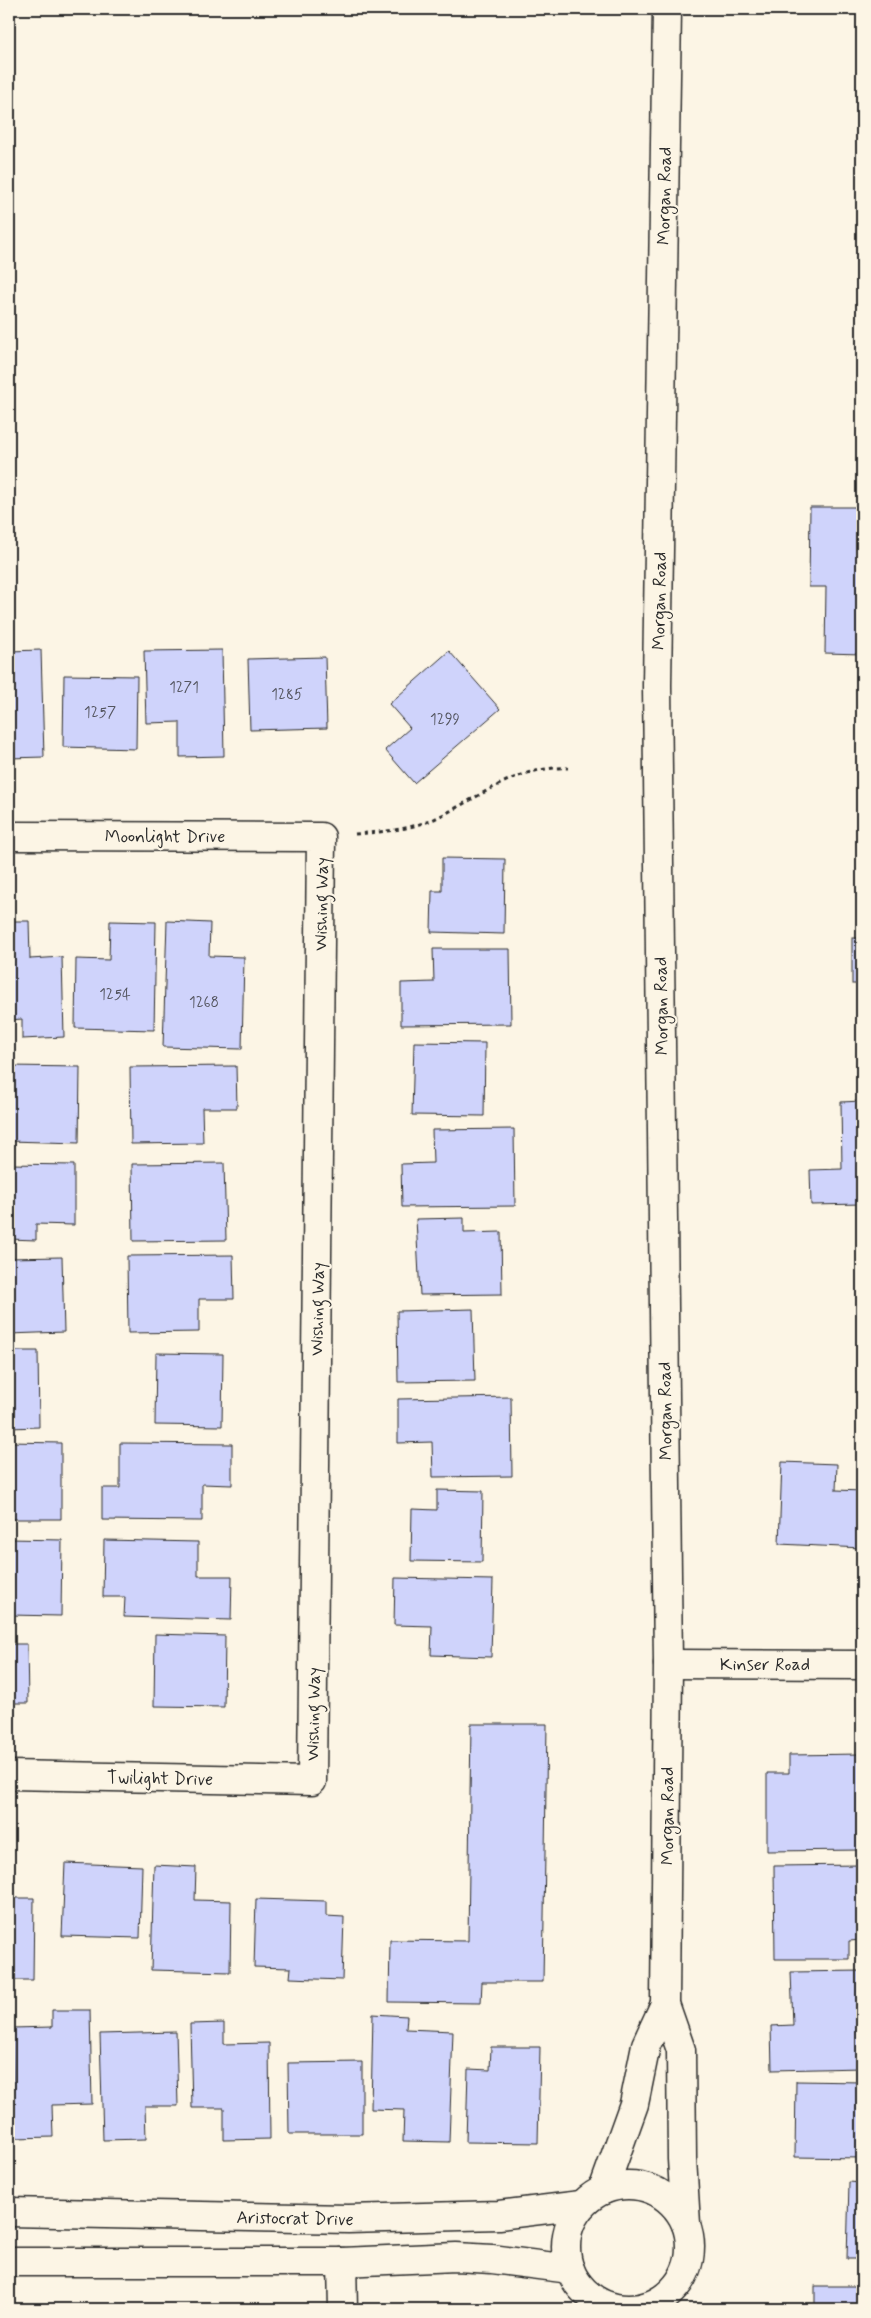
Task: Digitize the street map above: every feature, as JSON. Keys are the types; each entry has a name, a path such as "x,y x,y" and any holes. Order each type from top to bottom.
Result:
{"street":[{"name":"Morgan Road","path":"667,9 657,685 668,1664 665,2004 681,2050 682,2159 686,2224"},
{"name":"Moonlight Drive","path":"9,836 322,837"},
{"name":"Wishing Way","path":"312,1781 322,837"},
{"name":"Kinser Road","path":"668,1664 862,1665"},
{"name":"Twilight Drive","path":"9,1775 312,1781"},
{"name":"Morgan Road","path":"603,2190 634,2104 646,2045 665,2004"},
{"path":"580,2290 565,2253 566,2236 572,2219 581,2205 603,2190 622,2185 642,2186 661,2194 676,2207 686,2224 690,2244 688,2263 679,2281 670,2309"},
{"name":"Aristocrat Drive","path":"9,2212 348,2219 499,2215 581,2205"},
{"path":"9,2262 342,2262 456,2257 492,2258 580,2290 598,2301 616,2308 634,2308 652,2304 667,2295 679,2281"},
{"path":"342,2262 343,2309"}],"path":[{"path":"322,837 391,831 433,820 522,774 550,767 568,768"}],"building":[{"path":"810,507 862,507 862,654 825,653 826,587 809,587"},
{"path":"41,650 44,757 9,758 9,651"},
{"path":"222,650 224,756 180,757 180,722 146,723 144,651"},
{"path":"449,651 500,709 414,783 385,750 410,728 389,704"},
{"path":"325,657 327,728 250,730 248,659"},
{"path":"64,675 137,676 136,749 63,747"},
{"path":"442,858 505,859 504,934 431,932 432,891 442,891"},
{"path":"9,921 29,921 30,959 62,957 64,1037 22,1039 22,1019 9,1020"},
{"path":"110,921 156,922 154,1030 75,1028 76,959 109,960"},
{"path":"167,921 210,923 209,956 244,957 242,1049 163,1047"},
{"path":"852,938 862,938 862,984 852,984"},
{"path":"433,949 510,949 511,1024 401,1025 401,983 434,982"},
{"path":"414,1042 485,1043 484,1116 412,1115"},
{"path":"9,1066 80,1067 79,1143 9,1141"},
{"path":"236,1066 237,1108 202,1108 203,1143 131,1144 130,1067"},
{"path":"862,1101 862,1204 811,1205 810,1170 842,1169 841,1102"},
{"path":"514,1129 515,1206 402,1207 401,1164 433,1163 432,1130"},
{"path":"224,1163 226,1240 133,1241 132,1164"},
{"path":"9,1164 74,1165 74,1225 36,1224 36,1240 9,1239"},
{"path":"464,1218 464,1233 501,1232 502,1294 420,1295 416,1219"},
{"path":"233,1255 234,1299 199,1299 199,1332 128,1333 127,1256"},
{"path":"62,1257 64,1332 9,1334 9,1258"},
{"path":"473,1309 475,1381 398,1382 397,1311"},
{"path":"9,1351 38,1351 39,1427 9,1428"},
{"path":"156,1353 223,1354 222,1426 155,1425"},
{"path":"511,1397 512,1476 433,1477 432,1442 398,1443 398,1399"},
{"path":"9,1442 61,1443 61,1519 9,1519"},
{"path":"120,1443 232,1444 232,1485 202,1484 202,1521 102,1520 102,1488 120,1488"},
{"path":"782,1462 837,1464 836,1490 862,1491 862,1548 779,1544"},
{"path":"437,1490 483,1491 482,1562 411,1561 412,1509 437,1510"},
{"path":"9,1539 62,1540 61,1616 9,1615"},
{"path":"104,1540 198,1542 198,1576 232,1576 231,1620 124,1617 125,1597 103,1597"},
{"path":"395,1578 493,1580 491,1657 431,1655 432,1626 394,1625"},
{"path":"155,1634 225,1636 224,1707 154,1706"},
{"path":"9,1644 27,1644 28,1703 9,1703"},
{"path":"471,1724 547,1724 543,1982 482,1982 481,2003 389,2002 390,1940 468,1941"},
{"path":"862,1754 862,1850 767,1851 767,1773 789,1773 789,1755"},
{"path":"65,1863 142,1866 140,1938 62,1936"},
{"path":"154,1865 196,1867 195,1900 231,1901 230,1972 151,1970"},
{"path":"862,1865 862,1940 849,1941 849,1959 775,1959 774,1866"},
{"path":"9,1898 34,1898 33,1980 9,1980"},
{"path":"256,1899 326,1901 326,1916 344,1917 342,1980 290,1978 291,1968 254,1967"},
{"path":"862,1971 862,2068 772,2070 771,2026 793,2025 791,1972"},
{"path":"52,2010 90,2010 92,2104 52,2105 53,2137 14,2138 12,2028 52,2027"},
{"path":"373,2014 407,2016 406,2029 453,2031 449,2142 403,2141 404,2110 371,2109"},
{"path":"224,2023 224,2044 269,2043 270,2139 224,2140 224,2108 192,2108 190,2024"},
{"path":"176,2032 178,2106 145,2106 146,2139 103,2140 100,2034"},
{"path":"491,2047 540,2047 538,2143 466,2142 468,2069 490,2070"},
{"path":"362,2062 362,2134 289,2134 288,2063"},
{"path":"796,2081 862,2082 862,2158 795,2157"},
{"path":"849,2182 862,2183 862,2259 847,2259"},
{"path":"815,2286 862,2286 862,2309 815,2309"}]}
